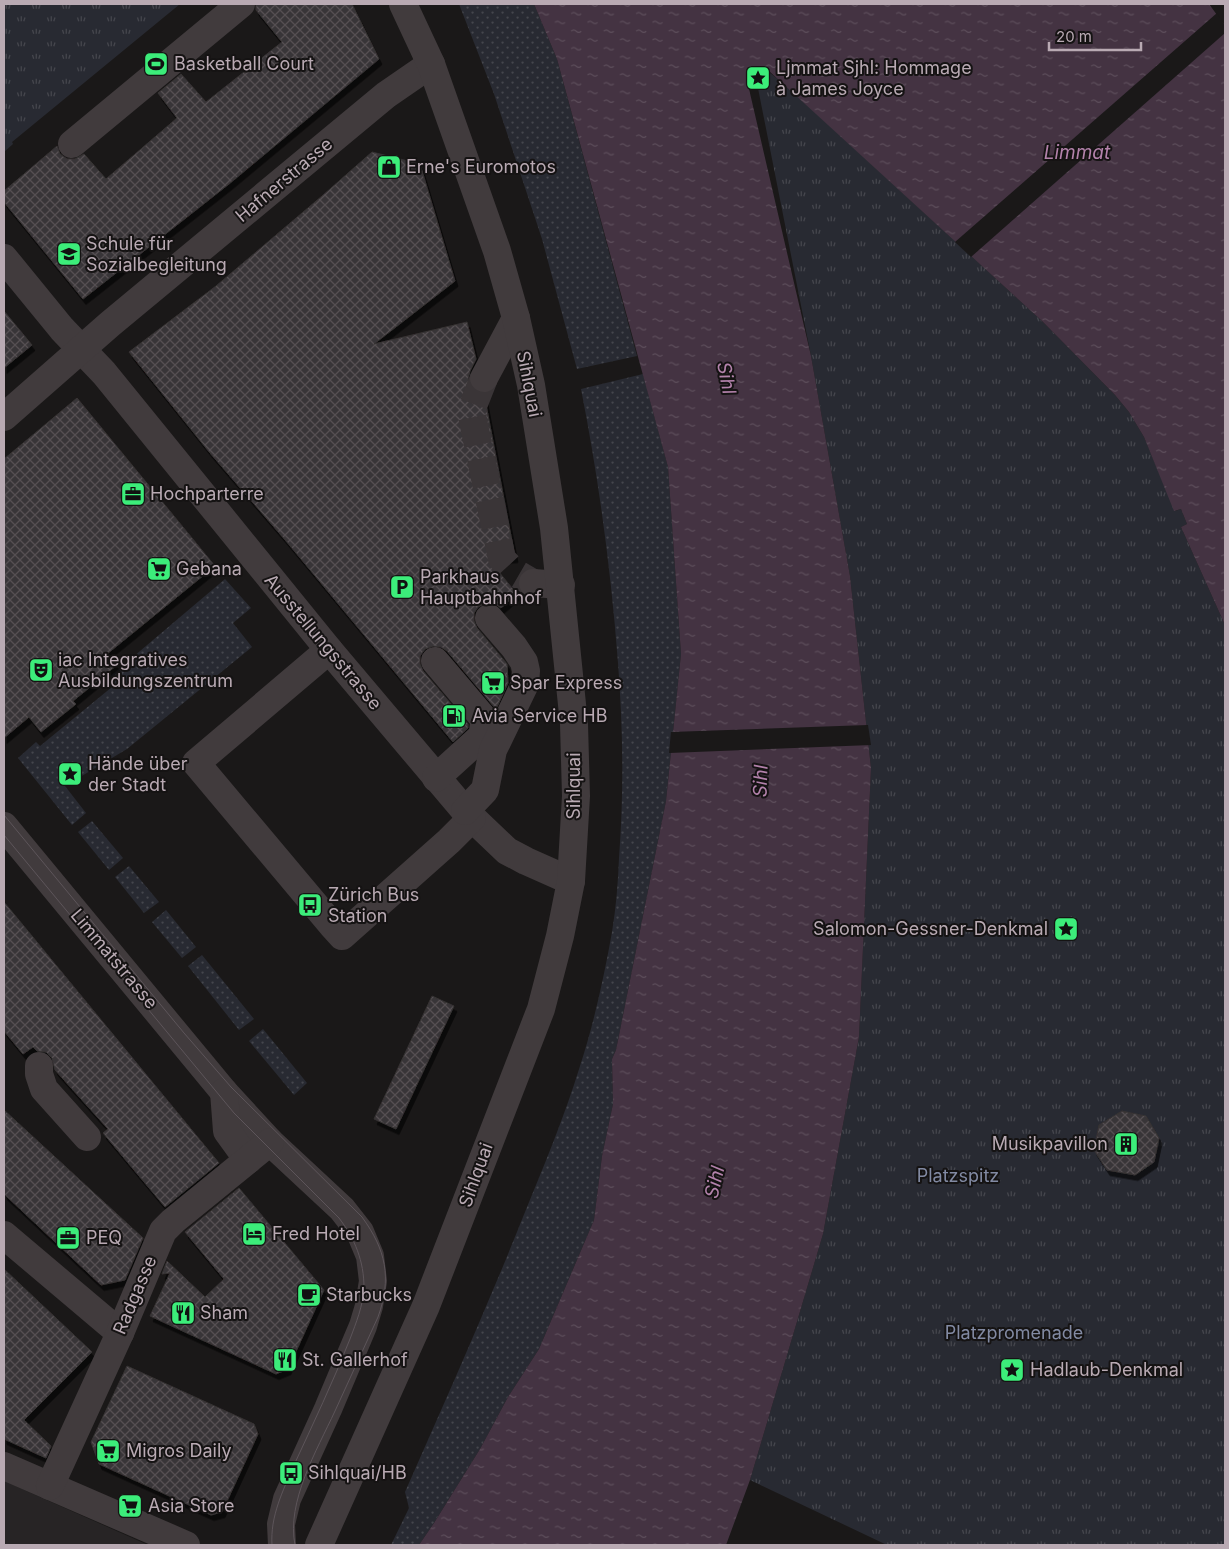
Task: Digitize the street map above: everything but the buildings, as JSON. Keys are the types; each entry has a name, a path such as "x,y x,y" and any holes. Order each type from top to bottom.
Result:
{"street":[{"path":"72,144 241,4"},
{"name":"Sihlquai","path":"319,1545 426,1306 540,1009 558,945 571,881 576,796 574,724 554,528 532,394 516,318 497,251 431,64 403,4"},
{"name":"Hafnerstrasse","path":"4,417 81,349 386,95 431,64"},
{"name":"Ausstellungsstrasse","path":"4,258 62,329 104,374 329,650 468,814 507,851 571,881"},
{"path":"484,378 516,318"},
{"path":"533,583 561,585"},
{"path":"329,650 196,763 342,936 449,841 485,790 493,750 524,684 526,671 524,662 514,647 489,618"},
{"path":"435,661 485,720 482,736 436,778"},
{"name":"Limmatstrasse","path":"4,826 224,1092 278,1148 342,1209 360,1232 370,1256 373,1281 369,1306 363,1326 287,1499 281,1524 282,1545"},
{"path":"39,1066 40,1082 44,1089 87,1137"},
{"path":"224,1092 227,1131 248,1160"},
{"name":"Radgasse","path":"50,1486 120,1333 163,1231 248,1160 278,1148"},
{"path":"4,1235 120,1333"},
{"path":"4,1466 186,1545"},
{"path":"287,1499 291,1526 298,1540 304,1545"}],"shaded area":[{"path":"4,1481 148,1545 4,1545"}],"green space":[{"path":"4,4 180,4 12,142 13,144 4,152"},
{"path":"459,4 534,4 557,59 637,356 577,369 542,239 494,94"},
{"name":"Platzpromenade","path":"764,71 770,73 784,84 1042,321 1115,395 1129,412 1144,437 1175,511 1181,509 1187,524 1181,527 1225,625 1225,1545 887,1545 750,1480 823,1234 859,1037 871,768 850,576 811,356 757,83 757,78"},
{"path":"643,374 668,467 681,654 666,801 616,1050 612,1059 613,1104 602,1156 594,1220 539,1349 508,1397 480,1449 434,1523 419,1545 391,1545 409,1508 405,1492 495,1286 560,1124 585,1050 602,983 615,914 622,809 622,736 618,663 608,560 599,491 581,389"},
{"path":"225,579 251,608 233,623 252,647 127,749 65,786 86,813 72,825 18,758 36,742 40,746 112,687 107,679"},
{"path":"92,821 123,858 109,870 78,832"},
{"path":"129,866 159,902 144,913 115,877"},
{"path":"166,910 196,947 182,958 152,922"},
{"path":"202,955 254,1019 239,1030 188,966"},
{"path":"263,1029 307,1083 294,1095 249,1041"}],"water":[{"path":"534,4 1209,4 1225,26 1225,625 1181,527 1187,524 1181,509 1174,511 1144,437 1129,412 1115,395 1042,321 769,71 755,70 748,78 811,356 850,576 871,768 859,1037 823,1234 750,1480 726,1545 419,1545 480,1449 508,1397 539,1349 594,1220 602,1156 613,1104 612,1059 616,1050 666,801 681,654 668,467 557,59"}],"pier":[{"path":"1217,13 1225,26 1225,33 971,257 955,242"},
{"path":"868,725 871,745 669,753 671,732"}],"tunnel":[{"path":"484,378 471,411 502,559 514,572 533,583"}],"tram line":[{"path":"4,815 231,1087 362,1217 377,1241 384,1265 385,1277 382,1303 378,1317 305,1476 295,1511 293,1528 295,1545"},
{"path":"4,835 234,1113 339,1218 350,1234 358,1251 364,1278 359,1314 337,1371 282,1494 273,1524 272,1545"}],"place":[{"name":"Basketball Court","path":"156,64"},
{"name":"Ljmmat Sjhl: Hommage à James Joyce","path":"758,78"},
{"name":"Erne's Euromotos","path":"389,167"},
{"name":"Schule für Sozialbegleitung","path":"69,254"},
{"name":"Hochparterre","path":"133,494"},
{"name":"Gebana","path":"159,569"},
{"name":"Parkhaus Hauptbahnhof","path":"402,587"},
{"name":"iac Integratives Ausbildungszentrum","path":"41,670"},
{"name":"Spar Express","path":"493,683"},
{"name":"Avia Service HB","path":"454,716"},
{"name":"Hände über der Stadt","path":"70,774"},
{"name":"Zürich Bus Station","path":"310,905"},
{"name":"Salomon-Gessner-Denkmal","path":"1066,929"},
{"name":"Musikpavillon","path":"1126,1144"},
{"name":"Fred Hotel","path":"254,1234"},
{"name":"PEQ","path":"68,1238"},
{"name":"Starbucks","path":"309,1295"},
{"name":"Sham","path":"183,1313"},
{"name":"St. Gallerhof","path":"285,1360"},
{"name":"Hadlaub-Denkmal","path":"1012,1370"},
{"name":"Migros Daily","path":"108,1451"},
{"name":"Sihlquai/HB","path":"291,1473"},
{"name":"Asia Store","path":"130,1506"}],"water label":[{"name":"Limmat","path":"1077,152"},
{"name":"Sihl","path":"727,378"},
{"name":"Sihl","path":"760,781"},
{"name":"Sihl","path":"714,1182"}],"park label":[{"name":"Platzspitz","path":"958,1176"}]}
